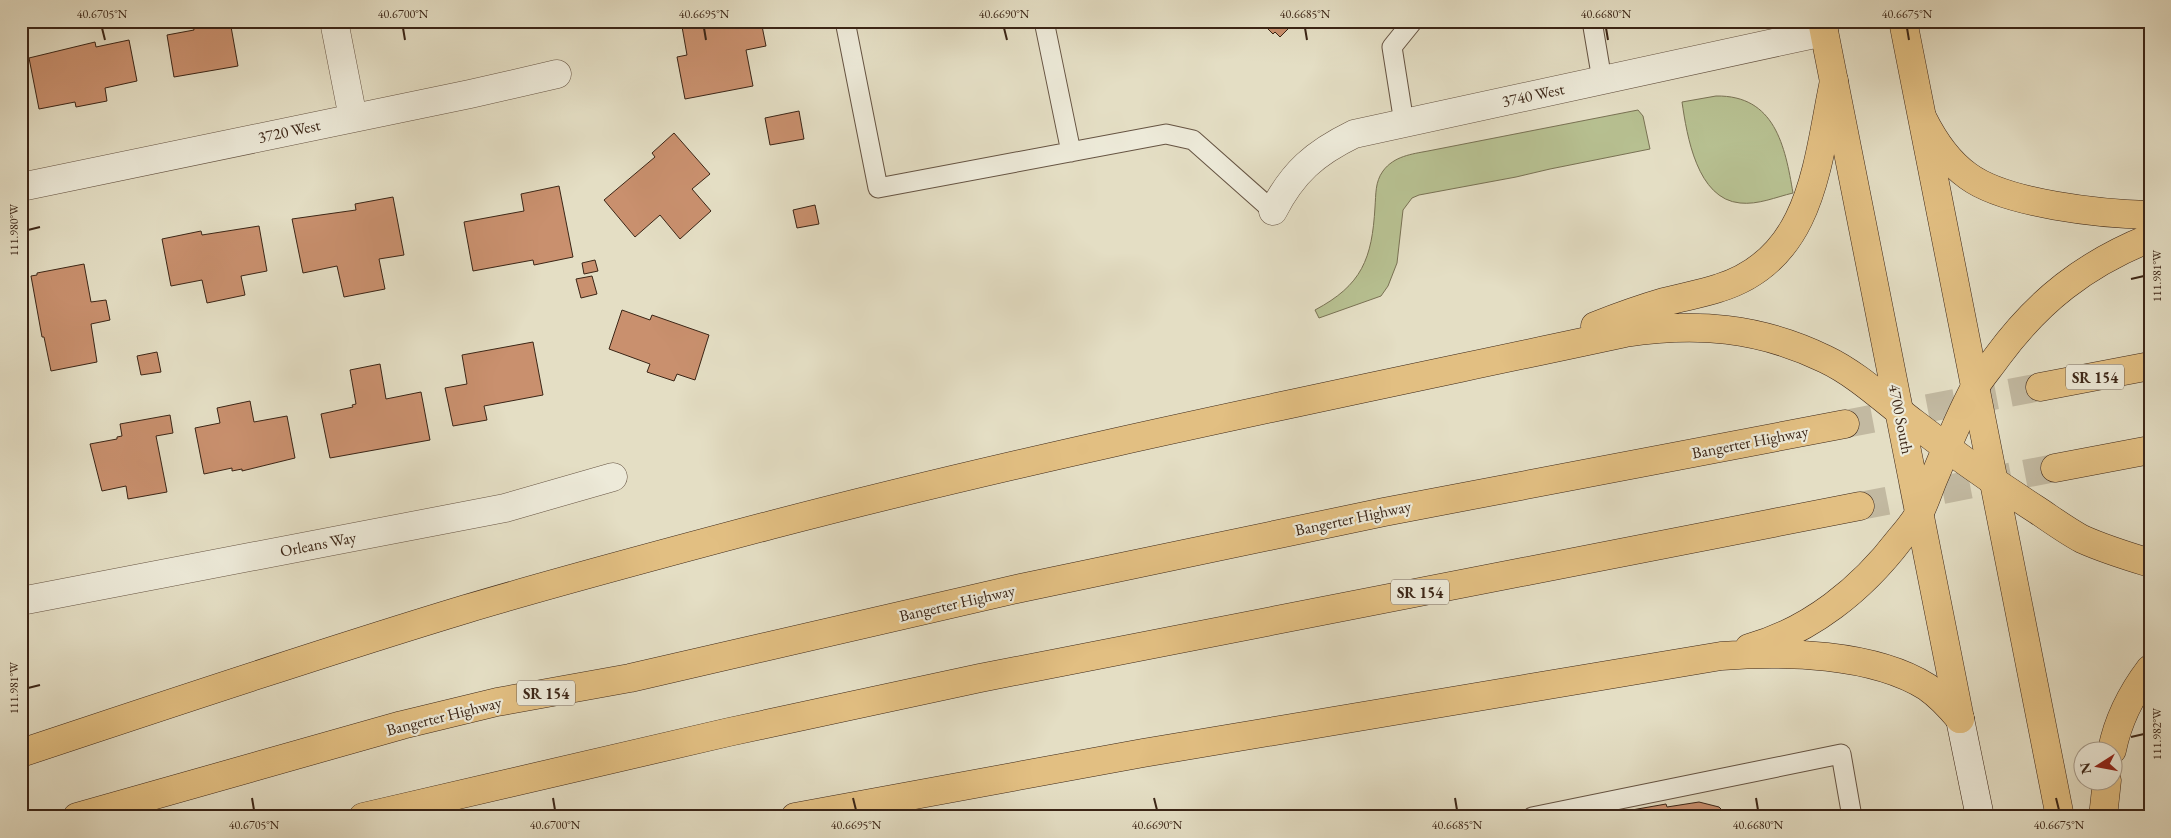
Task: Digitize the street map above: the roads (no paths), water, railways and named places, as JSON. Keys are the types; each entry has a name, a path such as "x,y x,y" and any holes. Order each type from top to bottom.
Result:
{"main road":[{"path":"1903,21 2060,817"},
{"name":"4700 South","path":"1823,27 1960,719"},
{"path":"1532,353 1578,332 1627,314 1720,288 1742,278 1763,265 1792,234 1804,209 1809,196 1834,81"},
{"path":"1923,119 1934,141 1949,160 1968,176 1999,192 2058,206 2100,212 2150,215"},
{"path":"795,817 1143,753 1721,656 1761,645 1801,626 1826,611 1876,569 1920,512 1946,448 1976,386 2020,326 2054,293 2102,261 2150,238"},
{"path":"21,753 335,650 467,609 774,524 1084,449 1626,333 1659,328 1728,329 1762,335 1795,345 1827,359 1846,371 1946,448 2081,538 2114,553 2150,563"},
{"name":"SR 154","path":"2040,387 2150,366"},
{"name":"Bangerter Highway","path":"76,817 402,725 497,702 630,678 1021,588 1384,512 1845,424"},
{"path":"2055,468 2150,450"},
{"name":"SR 154","path":"363,817 719,734 980,678 1860,506"},
{"path":"1721,656 1777,653 1816,656 1848,660 1894,671 1928,688 1946,702 1960,719"},
{"path":"2114,740 2125,708 2150,669"},
{"path":"2103,817 2106,790"}],"street":[{"path":"334,21 353,118"},
{"name":"3740 West","path":"1273,211 1283,191 1296,174 1312,159 1332,145 1354,134 1602,80 1823,27"},
{"name":"3720 West","path":"21,188 557,74"},
{"name":"Orleans Way","path":"21,601 505,508 613,477"},
{"name":"4700 South","path":"1960,719 1980,817"}],"lane":[{"path":"845,21 878,188 1166,134 1193,140 1273,211"},
{"path":"1044,21 1071,152"},
{"path":"1404,123 1392,47 1413,21"},
{"path":"1592,21 1602,80"},
{"path":"1532,817 1841,754 1852,817"}],"tunnel":[{"path":"1845,424 2040,387"},
{"path":"1860,506 2055,468"}]}
